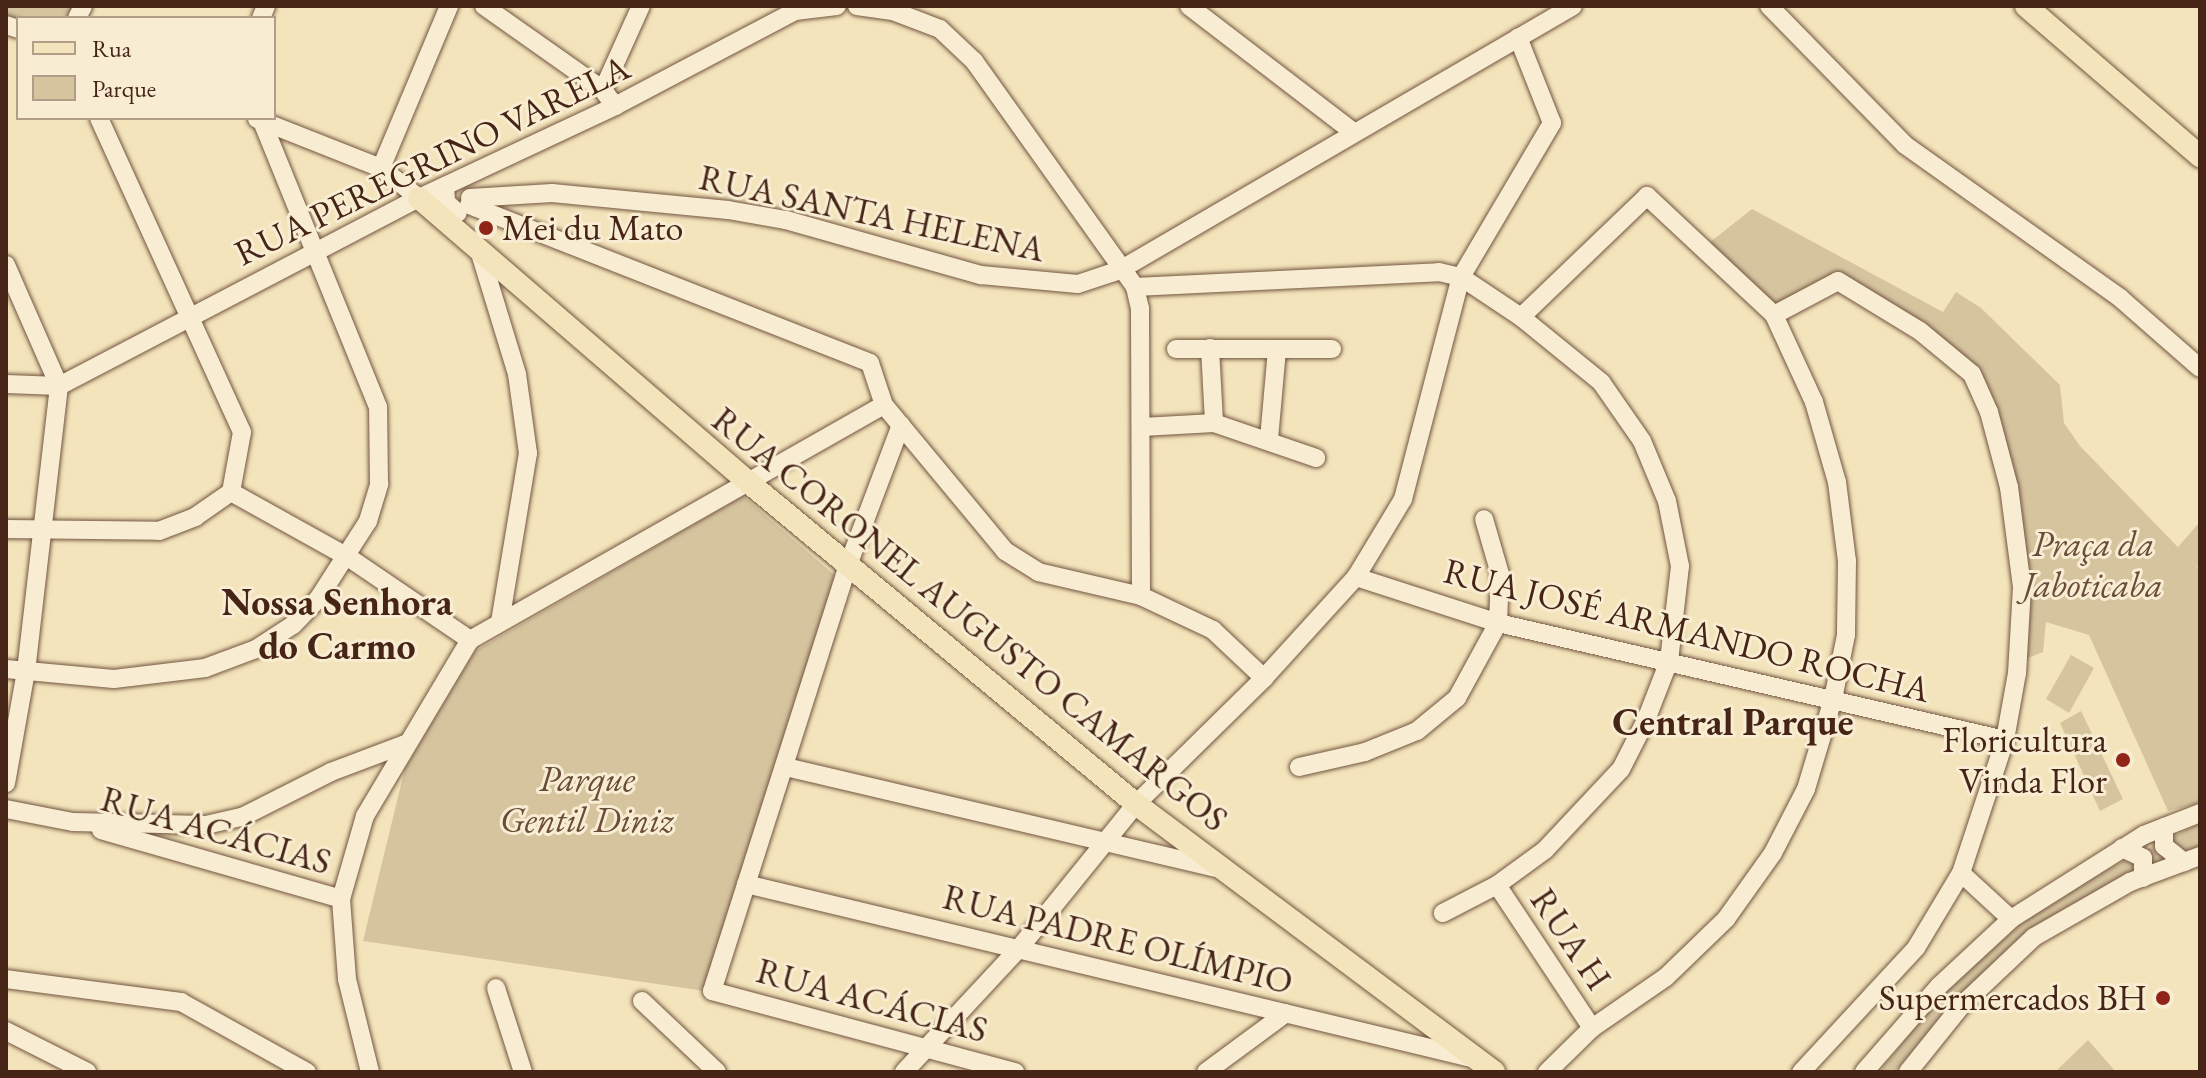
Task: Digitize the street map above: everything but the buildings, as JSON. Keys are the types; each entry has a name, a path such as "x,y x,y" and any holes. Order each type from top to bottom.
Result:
{"main road":[{"path":"2026,6 2200,156"},
{"name":"RUA CORONEL AUGUSTO CAMARGOS","path":"419,198 465,205 480,253 747,481 1136,804 1494,1072"}],"street":[{"path":"381,168 449,6"},
{"path":"484,6 603,90 615,106"},
{"path":"603,90 641,6"},
{"name":"RUA PEREGRINO VARELA","path":"59,386 419,198 615,106 795,11 837,6"},
{"path":"857,6 893,11 940,29 974,61 1135,287 1142,427 1141,596"},
{"path":"1189,6 1353,132"},
{"name":"RUA SANTA HELENA","path":"465,205 728,210 786,220 981,275 1078,284 1120,270 1573,6"},
{"path":"1769,6 1905,145 2132,307 2200,368"},
{"path":"904,1072 923,1046 1021,946 1136,804 1264,678 1356,577 1403,499 1461,277 1552,123 1518,37"},
{"path":"6,529 38,532 159,531 195,517 231,492 242,432 100,120"},
{"path":"6,669 114,679 205,668 256,649 293,625 348,557 379,484 378,407 259,120"},
{"path":"261,120 381,168 419,198"},
{"path":"465,205 481,170"},
{"path":"450,184 465,205 870,363 884,405 1005,551 1038,572 1141,596 1213,630 1264,678"},
{"path":"1521,317 1647,196 1774,315 1814,402 1837,482 1847,561 1846,635 1833,699 1806,789 1773,853 1726,919 1666,977 1592,1028 1547,1072"},
{"path":"480,253 517,374 528,453 500,622"},
{"path":"6,265 59,386 38,532 26,671 6,783"},
{"path":"1135,287 1439,272 1461,277 1521,317 1601,382 1642,441 1667,501 1680,566 1669,661 1621,769 1545,850 1497,885 1443,913"},
{"path":"1774,315 1838,281 1920,331 1972,374 1989,412 2009,487 2022,587 2017,673 2005,740 1961,873 1916,948 1801,1072"},
{"path":"1210,348 1214,423"},
{"path":"1176,349 1332,349"},
{"path":"1269,439 1277,349"},
{"path":"6,384 59,386"},
{"path":"370,1072 347,979 341,899 365,816 405,744 470,640 884,405"},
{"path":"1142,427 1214,423 1269,439 1316,458"},
{"path":"746,884 786,767 848,565 901,425"},
{"path":"231,492 348,557 470,640"},
{"path":"1299,767 1365,752 1417,731 1457,698 1498,623 1500,574 1484,519"},
{"name":"RUA JOSÉ ARMANDO ROCHA","path":"1356,577 1498,623 2005,740"},
{"path":"6,809 73,822 206,825 244,816 331,772 405,744"},
{"path":"786,767 1223,870"},
{"path":"1864,1072 1939,986 2011,919 2122,848 2200,813"},
{"name":"RUA ACÁCIAS","path":"73,822 341,899"},
{"path":"2164,827 2164,846 2192,859"},
{"path":"2122,848 2143,858 2143,878"},
{"path":"1908,1072 1961,1006 2034,937 2143,878 2192,859"},
{"path":"1961,873 2011,919"},
{"name":"RUA ACÁCIAS","path":"746,884 712,991 1015,1072"},
{"name":"RUA PADRE OLÍMPIO","path":"746,884 1021,946 1474,1058"},
{"name":"RUA H","path":"1497,885 1592,1028"},
{"path":"6,979 181,1002 307,1072"},
{"path":"496,988 523,1072"},
{"path":"642,1001 717,1072"},
{"path":"1206,1072 1286,1013"},
{"path":"6,1031 87,1072"}],"green space":[{"path":"6,6 79,6 74,16 16,16 16,24 6,20"},
{"name":"Praça da Jaboticaba","path":"1752,209 1943,312 1956,292 1981,308 2060,385 2064,423 2080,446 2200,570 2200,803 2168,811 2089,635 2046,622 2043,652 2023,660 2026,593 1978,373 1843,281 1774,310 1709,243"},
{"name":"Parque Gentil Diniz","path":"743,496 839,579 705,991 363,941 405,768 475,651"},
{"path":"2200,522 2200,569 2177,548"},
{"path":"2071,655 2094,668 2069,713 2046,699"},
{"path":"2081,711 2123,799 2100,811 2060,723"},
{"path":"2200,823 2200,846 2115,880 2035,926 1955,999 1895,1072 1879,1072 1949,985 2054,896"},
{"path":"2088,1040 2116,1072 2055,1072"}],"place":[{"name":"Mei du Mato","path":"486,228"},
{"name":"Floricultura Vinda Flor","path":"2123,760"},
{"name":"Supermercados BH","path":"2163,998"}],"district":[{"name":"Nossa Senhora do Carmo","path":"337,624"},
{"name":"Central Parque","path":"1733,722"}]}
